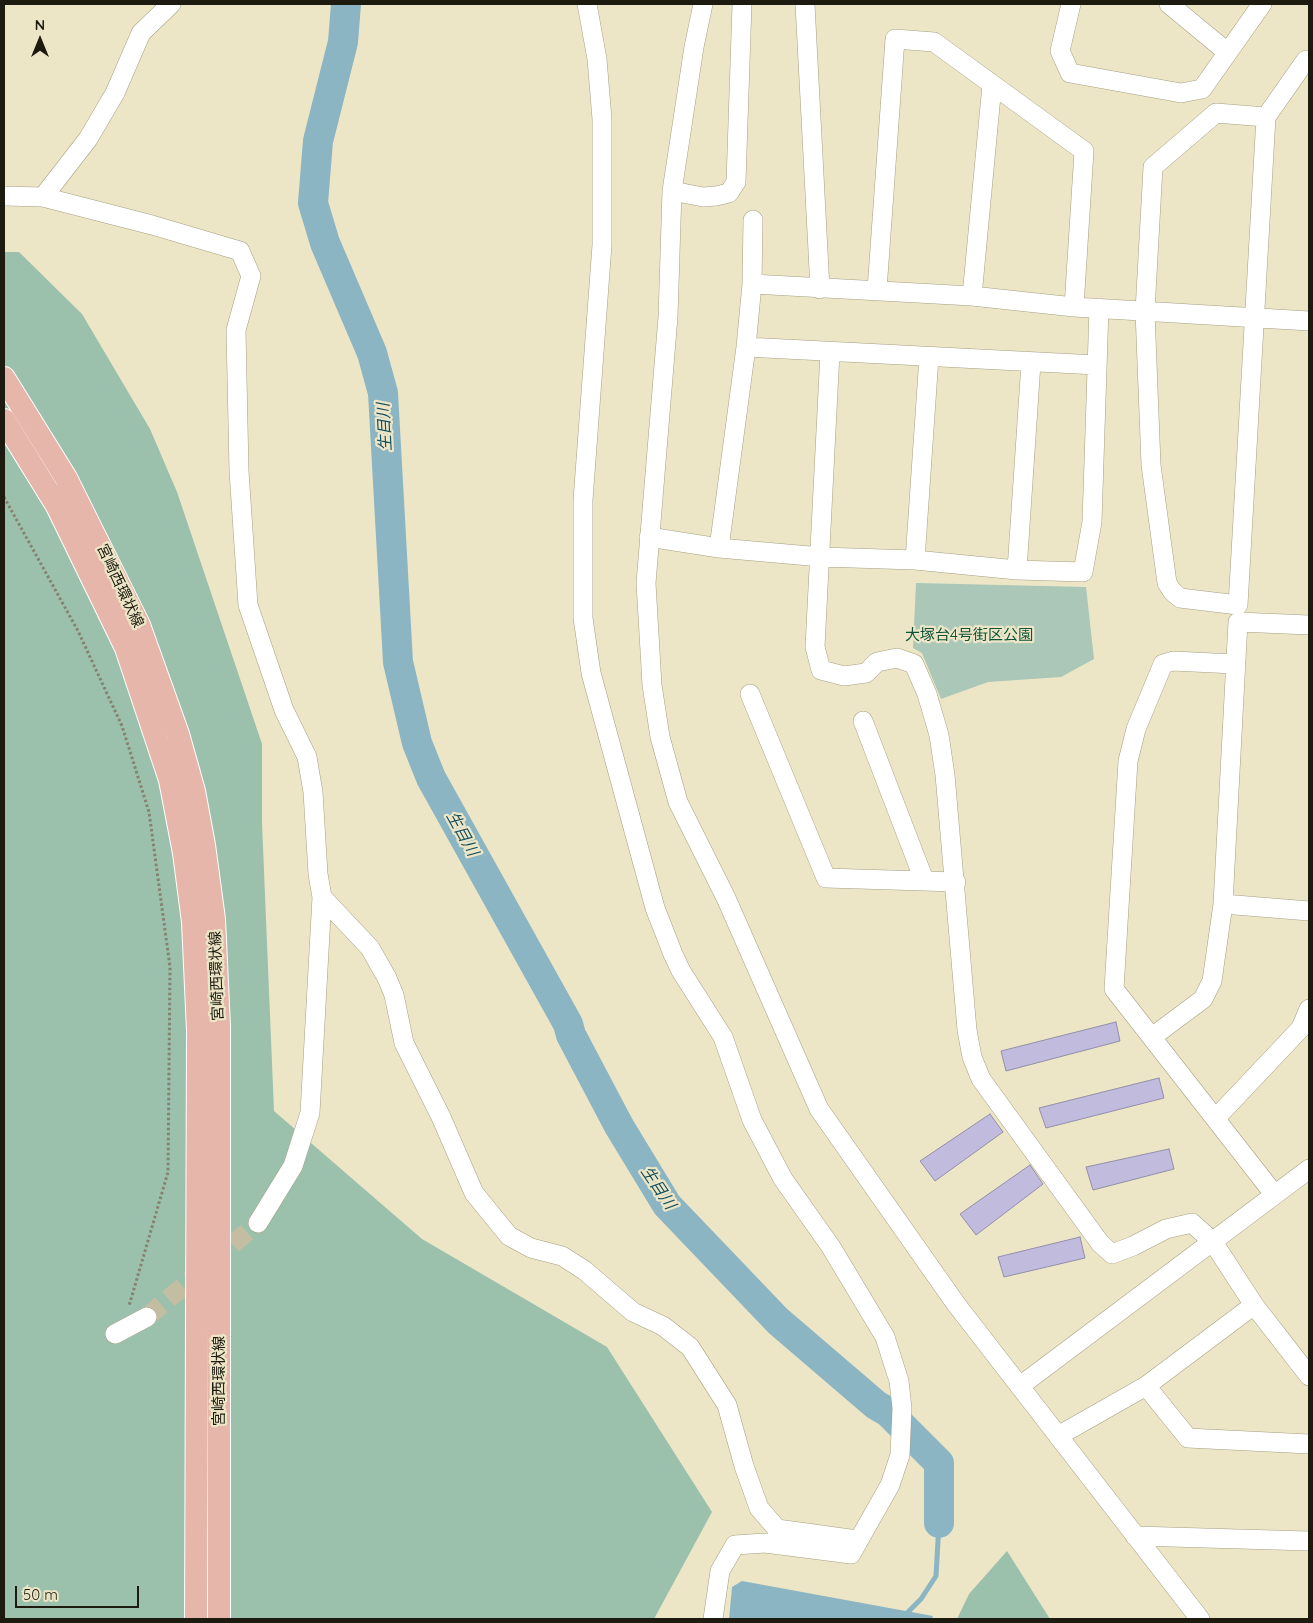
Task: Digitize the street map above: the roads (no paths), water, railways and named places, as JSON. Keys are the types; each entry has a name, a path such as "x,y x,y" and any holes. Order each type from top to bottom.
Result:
{"main road":[{"name":"宮崎西環状線","path":"4,378 66,478 139,625 178,734 194,791 204,846 214,919 219,1026 219,1619"},
{"name":"宮崎西環状線","path":"4,420 57,506 126,648 170,780 184,853 193,922 198,1031 196,1619"}],"street":[{"path":"43,198 92,132 115,93 141,33 171,4"},
{"path":"587,4 598,59 602,119 602,245 584,500 584,618 591,673 655,908 673,954 681,972 722,1036 752,1120 783,1179 831,1247 885,1336 896,1372 902,1408 900,1455 890,1485 857,1540 851,1554 765,1543 735,1545 720,1572 714,1619"},
{"path":"703,4 694,47 672,191 668,317 648,537 646,583 652,685 660,736 678,802 726,898 819,1109 956,1304 1200,1619"},
{"path":"672,191 703,197 716,196 729,193 736,182 742,4"},
{"path":"806,4 820,289"},
{"path":"1070,4 1060,52 1070,73 1181,93 1202,88 1262,4"},
{"path":"1169,4 1227,52"},
{"path":"877,290 895,39 934,42 992,86 1084,150 1074,307"},
{"path":"1266,117 1216,114 1153,167 1145,310 1151,464 1167,583 1180,598 1238,605 1266,117 1306,60 1309,62"},
{"path":"972,296 992,86"},
{"path":"4,196 43,198 152,225 240,251 252,276 236,330 239,471 248,604 284,710 307,757 313,792 318,874 322,897 310,1113 293,1166 258,1223"},
{"path":"718,548 746,347 752,284 753,220"},
{"path":"752,284 972,296 1074,307 1309,321"},
{"path":"648,537 718,548 821,557 915,560 1018,570 1083,572 1092,522 1099,308"},
{"path":"746,347 1097,366"},
{"path":"830,352 816,647 821,670 844,676 866,673 878,662 897,658 914,664 927,694 939,735 945,775 956,882 967,1030 972,1057 980,1078 1100,1243 1112,1254 1133,1246 1166,1229 1192,1223 1213,1242 1254,1305 1309,1376"},
{"path":"915,560 929,357"},
{"path":"1018,570 1031,363"},
{"path":"1152,1037 1203,999 1212,981 1223,904 1234,664 1238,622 1309,625"},
{"path":"1234,664 1173,661 1163,664 1136,729 1128,761 1114,989 1274,1194"},
{"path":"750,694 826,878 956,882"},
{"path":"863,721 924,880"},
{"path":"322,897 370,948 387,978 394,994 404,1042 441,1117 474,1193 510,1236 531,1248 562,1256 584,1270 633,1312 663,1326 690,1348 727,1405 744,1466 759,1508 777,1529 857,1540"},
{"path":"1223,904 1309,911"},
{"path":"1216,1118 1302,1028 1309,1009"},
{"path":"1020,1386 1309,1169"},
{"path":"1058,1436 1146,1386 1254,1305"},
{"path":"116,1334 147,1317"},
{"path":"1146,1386 1188,1438 1309,1444"},
{"path":"1134,1536 1309,1541"}],"water":[{"path":"742,1581 933,1616 932,1619 729,1619 732,1587"}],"waterway":[{"name":"生目川","path":"346,4 343,42 318,141 313,203 325,243 372,353 383,393 398,662 417,743 431,778 568,1024 571,1035 619,1126 667,1205 778,1321 876,1405 888,1412 939,1463 939,1523"},
{"path":"901,1619 921,1599 936,1576 939,1523"}],"tunnel":[{"path":"147,1317 258,1223"}],"park label":[{"name":"大塚台4号街区公園","path":"969,635"}]}
